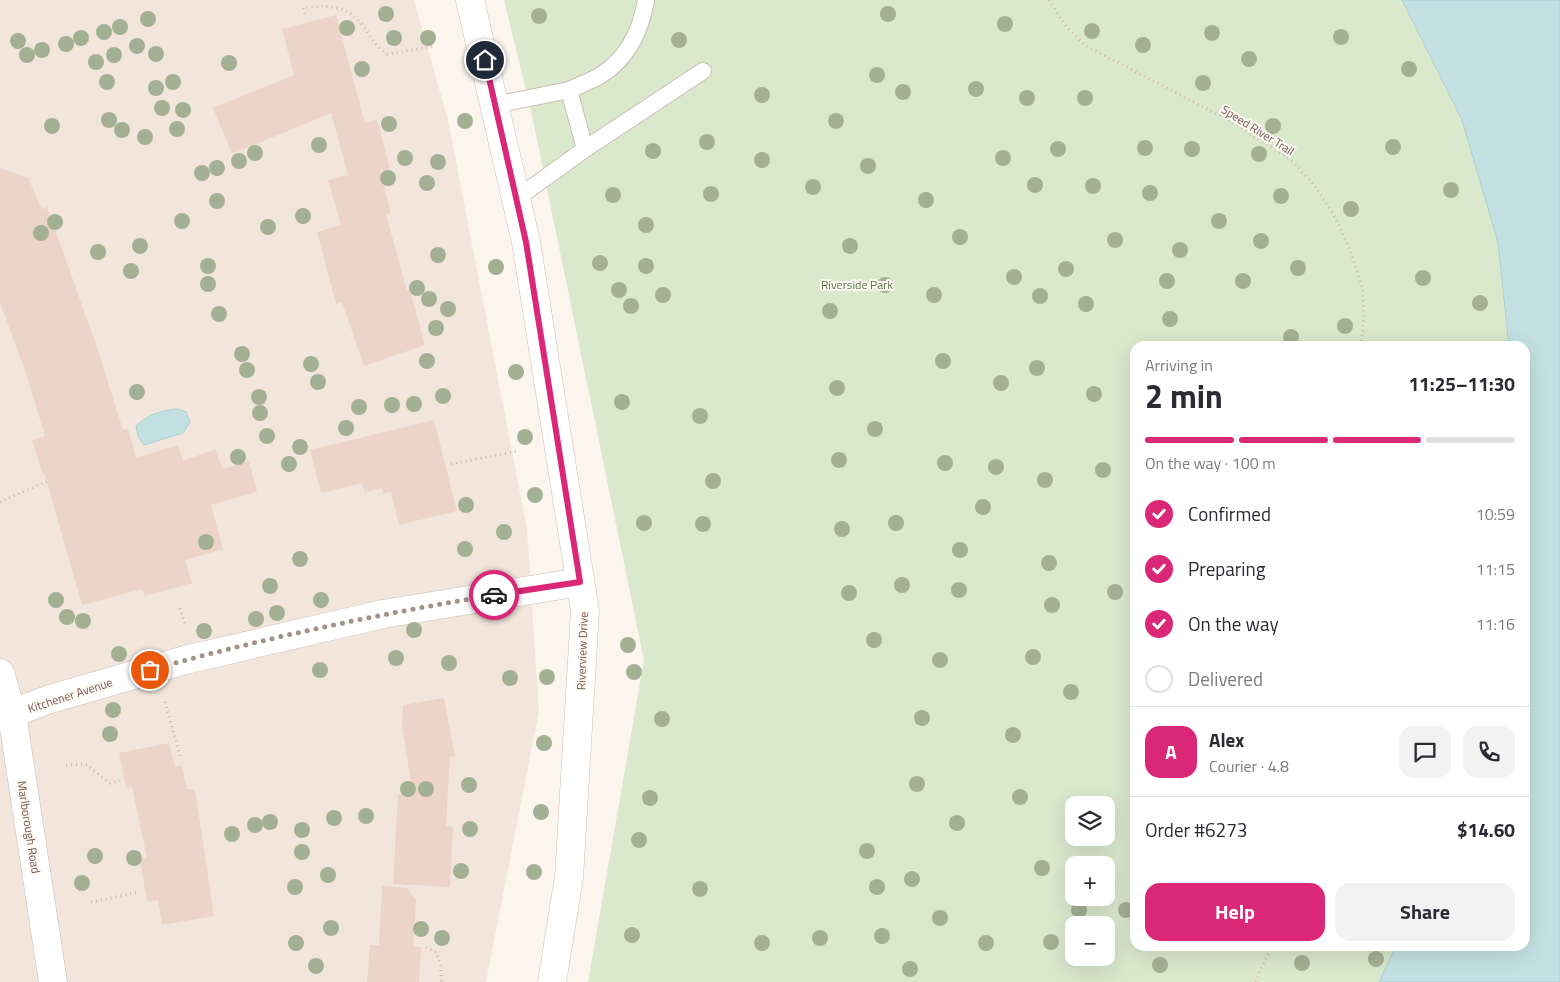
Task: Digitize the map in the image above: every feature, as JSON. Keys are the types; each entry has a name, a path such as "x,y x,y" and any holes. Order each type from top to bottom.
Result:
{"street":[{"name":"Riverview Drive","path":"470,0 528,252 584,611 569,877 552,982"},
{"name":"Kitchener Avenue","path":"6,716 47,700 185,660 373,616 580,582"},
{"name":"Marlborough Road","path":"0,673 53,982"}],"lane":[{"path":"495,105 569,90 602,74 630,48 643,21 646,0"},
{"path":"516,199 585,149 703,71"},
{"path":"569,90 585,149"}],"path":[{"name":"Speed River Trail","path":"1048,0 1066,26 1086,46 1236,124 1291,160 1316,186 1335,217 1351,252 1362,287 1364,317 1362,341"},
{"path":"305,14 303,8 322,5 344,9 359,21 375,45 387,54 436,46"},
{"path":"451,464 518,451"},
{"path":"0,502 48,482"},
{"path":"180,608 185,625"},
{"path":"165,701 180,756"},
{"path":"66,765 85,764 110,783 120,782"},
{"path":"91,902 140,892"},
{"path":"426,947 436,952 441,966 441,982"},
{"path":"1255,982 1270,951"}],"shaded area":[{"path":"0,0 414,0 448,120 527,529 539,711 486,982 0,982"}],"green space":[{"name":"Riverside Park","path":"504,0 1560,0 1560,982 588,982 644,660 531,111"}],"water":[{"path":"1402,0 1560,0 1560,982 1379,982 1394,951 1530,951 1530,341 1508,341 1498,242 1462,120"},
{"path":"178,409 186,412 190,422 183,433 144,445 138,436 136,426 155,414"}],"building":[{"path":"336,15 365,123 377,120 390,169 380,171 391,213 386,214 407,291 410,290 425,345 364,366 342,302 336,304 317,232 341,225 328,180 348,175 331,113 232,154 213,108 294,75 282,29"},
{"path":"0,168 28,178 42,209 47,207 96,344 123,430 128,428 136,458 178,445 183,461 215,449 223,469 249,461 257,492 211,505 223,549 185,560 192,583 145,596 142,589 82,605 45,475 43,475 32,440 45,436 26,373 0,303"},
{"path":"434,420 457,511 399,525 391,492 383,494 382,488 365,492 362,483 321,493 310,450"},
{"path":"444,698 455,756 450,757 446,826 453,827 450,887 393,884 398,794 413,795 402,726 403,705"},
{"path":"169,743 175,767 182,765 187,789 195,789 214,916 162,925 158,900 147,902 140,859 147,858 132,787 126,788 119,753"},
{"path":"382,886 407,888 416,900 413,947 421,947 419,982 367,982 370,945 379,945"}],"way so far":[{"path":"150,670 185,660 382,614 494,595"}],"route":[{"path":"485,60 526,242 575,540 580,582 494,595"}]}
